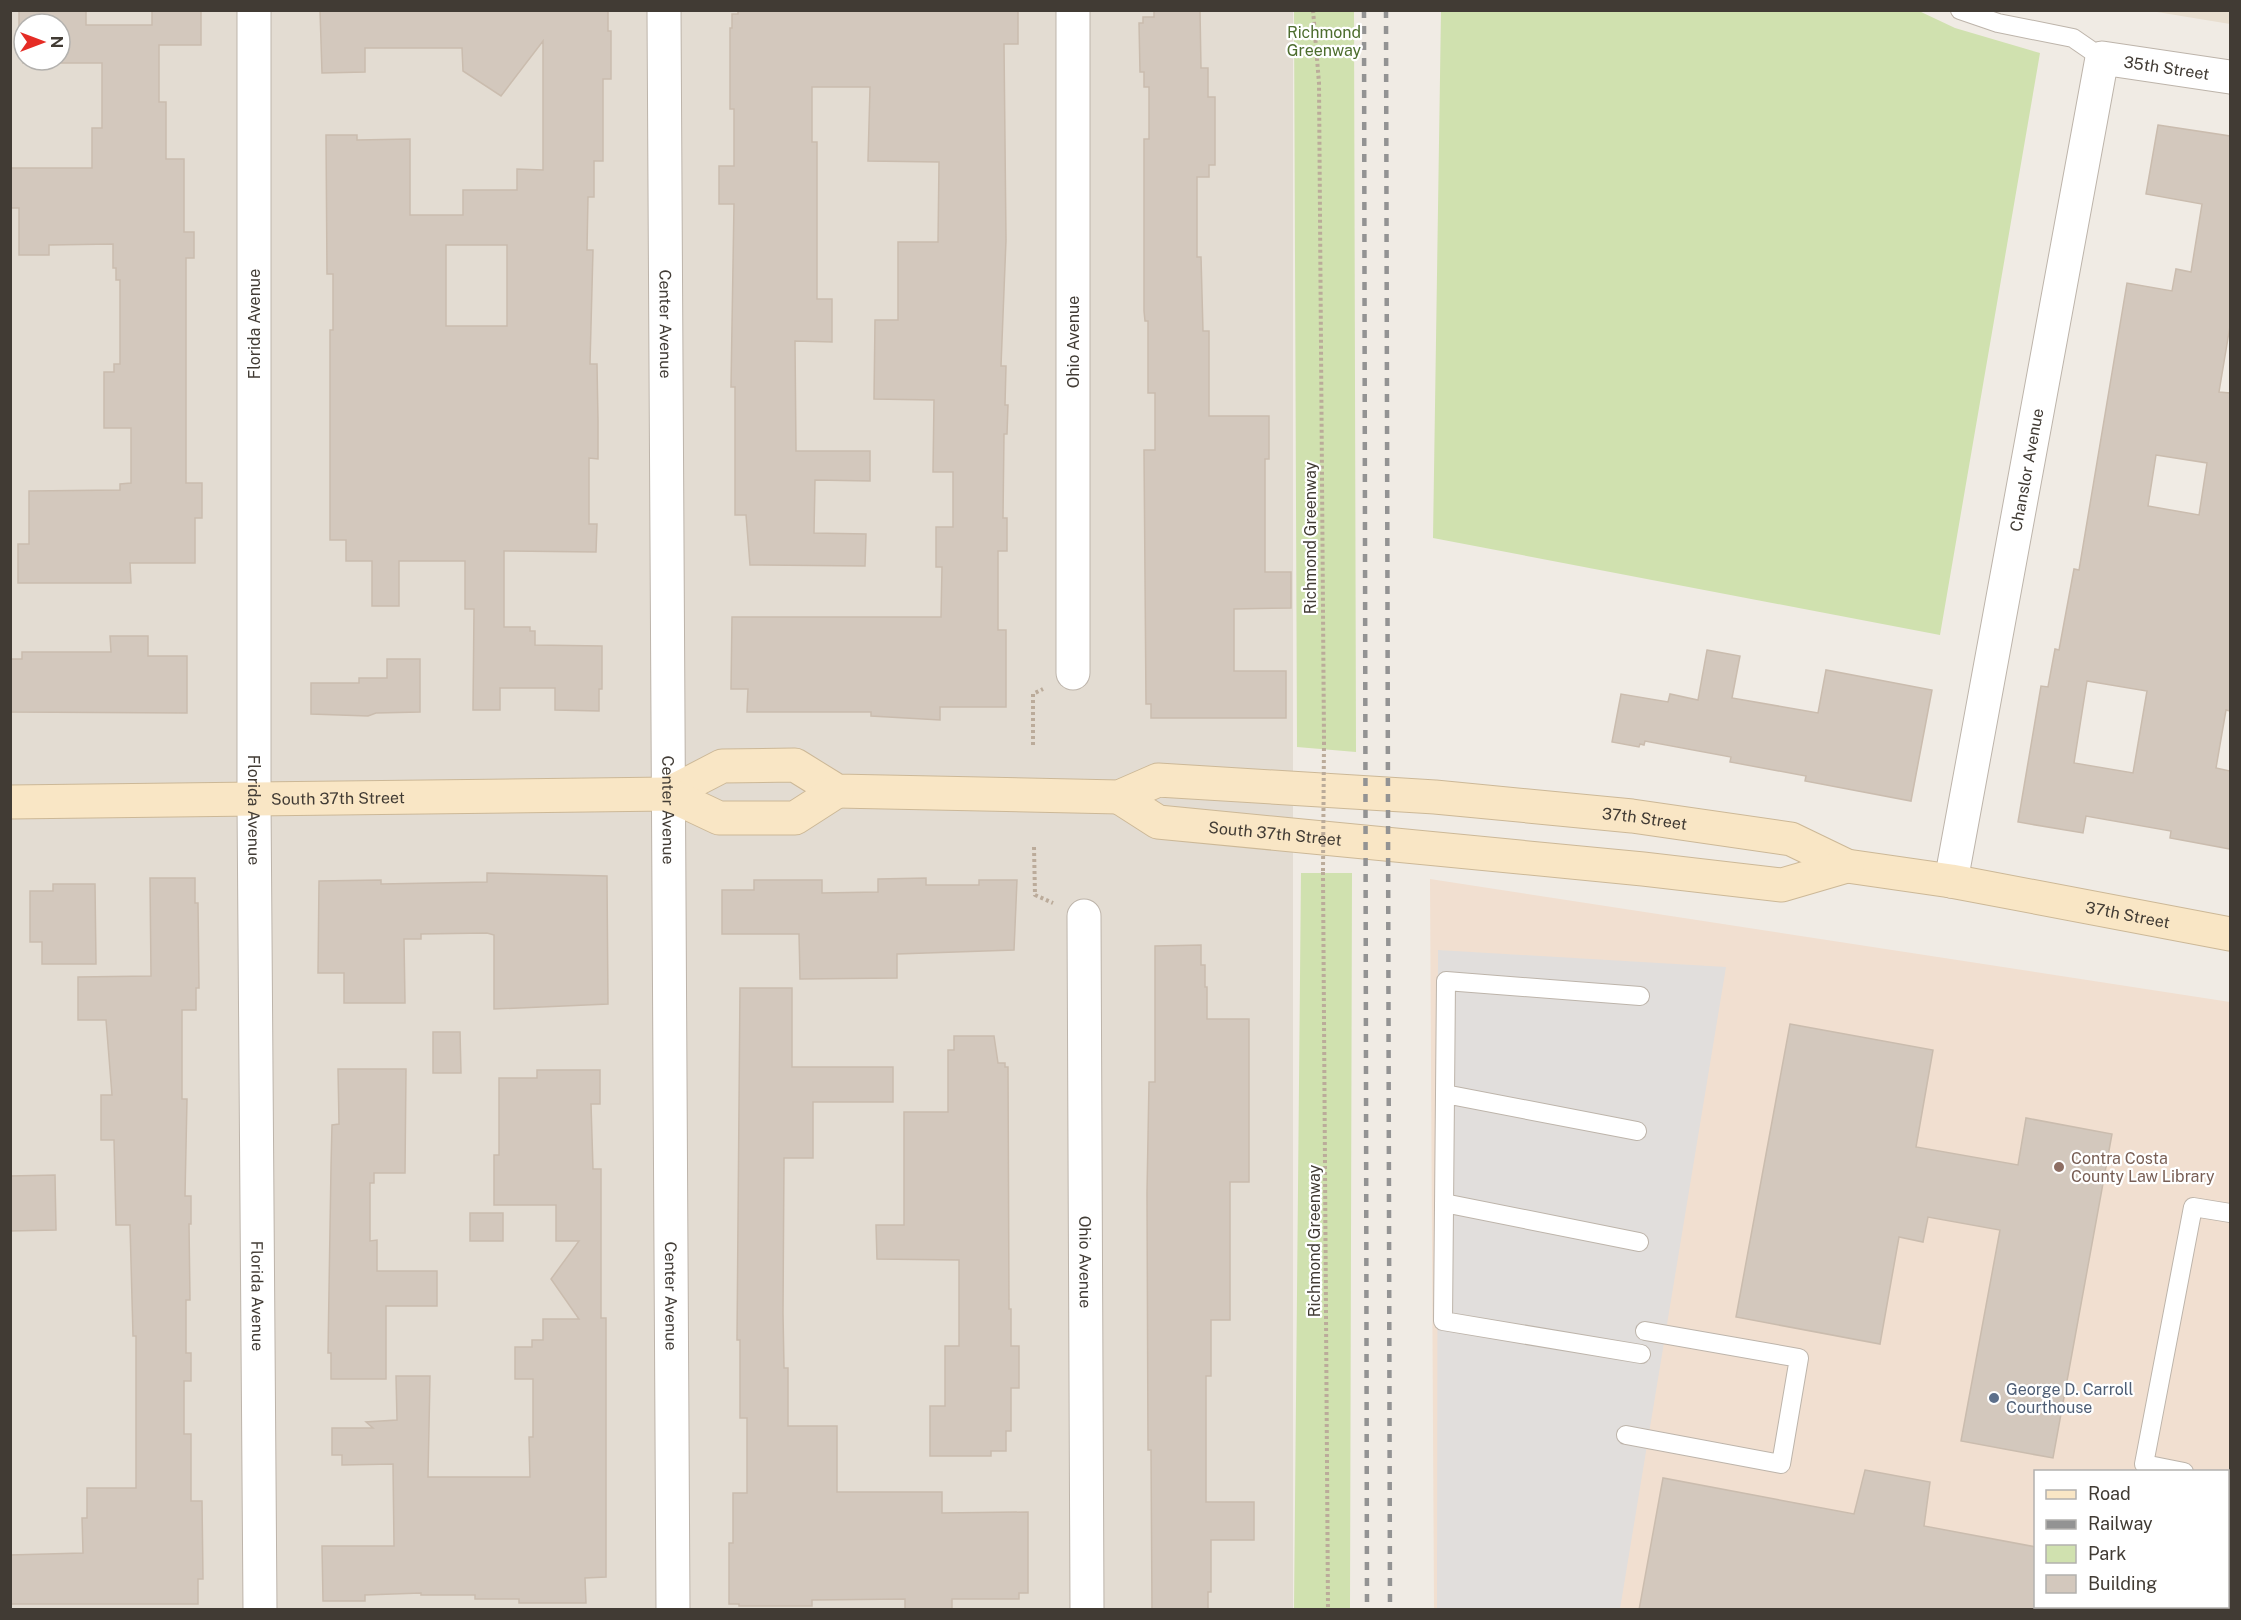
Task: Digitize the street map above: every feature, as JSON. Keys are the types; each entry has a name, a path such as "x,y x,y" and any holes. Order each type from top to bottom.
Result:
{"street":[{"name":"Florida Avenue","path":"254,10 254,801 260,1610"},
{"name":"Center Avenue","path":"664,10 673,1610"},
{"name":"Ohio Avenue","path":"1073,10 1073,673"},
{"name":"35th Street","path":"2103,58 2230,77"},
{"name":"Chanslor Avenue","path":"1951,881 2103,58"},
{"name":"South 37th Street","path":"668,794 722,766 795,765 837,790 1119,797 1158,780 1435,797"},
{"name":"South 37th Street","path":"10,802 254,801 668,794 719,818 795,818 837,790"},
{"name":"South 37th Street","path":"1119,797 1158,822 1437,850"},
{"name":"37th Street","path":"1435,797 1632,816 1791,839 1847,866 1951,881 2230,934"},
{"name":"37th Street","path":"1437,850 1643,869 1782,885 1847,866"},
{"name":"Ohio Avenue","path":"1084,916 1087,1610"}],"lane":[{"path":"1960,10 1998,23 2073,38 2103,58"},
{"path":"1640,996 1446,981 1443,1321 1641,1354"},
{"path":"1445,1094 1637,1131"},
{"path":"1444,1203 1639,1242"},
{"path":"2174,1470 2144,1464 2193,1207 2230,1213"},
{"path":"1626,1436 1781,1464 1799,1358 1645,1331"}],"path":[{"name":"Richmond Greenway","path":"1313,10 1319,82 1328,1610"},
{"path":"1033,745 1033,694 1073,673"},
{"path":"1034,847 1035,895 1084,916"}],"shaded area":[{"path":"11,11 1293,11 1293,1609 11,1610"},
{"path":"2151,11 2230,11 2230,24"},
{"path":"1430,879 2230,1002 2230,1609 1434,1609"},
{"path":"1438,950 1726,967 1620,1609 1437,1610"}],"green space":[{"name":"Richmond Greenway","path":"1294,11 1354,11 1356,752 1297,747"},
{"path":"1441,11 1919,11 1955,28 2040,53 1940,635 1433,538"},
{"path":"1301,873 1352,873 1350,1609 1294,1609"}],"building":[{"path":"19,10 86,10 86,25 152,25 152,10 201,10 201,45 159,45 159,102 166,102 166,159 184,159 184,232 194,232 194,258 186,258 186,483 202,483 202,518 195,518 195,563 130,563 131,583 18,583 18,544 29,544 29,491 120,490 120,484 131,483 131,428 104,428 104,372 114,372 114,364 120,364 120,280 116,280 116,268 113,268 113,244 49,245 49,255 19,255 19,208 10,208 10,168 92,168 92,128 102,128 102,63 72,63 72,12 19,12"},
{"path":"320,10 608,10 608,31 611,31 611,79 603,79 603,161 594,161 594,197 588,197 587,250 593,250 590,364 597,364 598,420 598,459 589,458 589,524 597,524 596,552 504,551 504,627 530,627 530,631 535,631 535,645 602,646 602,689 599,689 599,711 555,710 555,688 500,688 500,710 473,710 474,609 465,609 465,561 399,561 399,606 372,606 372,561 346,561 346,540 330,540 330,330 333,330 333,274 327,274 326,135 357,135 357,140 410,139 410,215 463,215 463,190 517,190 517,169 543,170 543,41 501,96 463,71 462,48 365,48 365,72 322,73","holes":["446,245 507,245 507,326 446,326"]},
{"path":"738,10 1018,10 1018,44 1004,44 1006,240 1001,366 1006,366 1005,405 1008,405 1007,434 1004,434 1003,518 1007,518 1007,551 998,551 998,630 1006,630 1006,707 940,707 940,720 871,716 871,712 747,712 748,689 731,689 732,617 941,617 942,567 936,567 936,527 953,527 953,472 933,472 934,400 874,399 875,320 898,320 898,242 938,242 939,162 868,161 870,87 812,87 812,142 817,142 817,299 832,299 832,342 795,341 796,451 870,451 870,481 815,480 814,533 866,534 865,566 750,565 746,515 735,515 735,387 731,387 734,204 719,204 719,166 734,166 734,109 730,109 730,28 732,28 732,14 738,14"},
{"path":"1154,10 1200,10 1201,68 1208,68 1208,97 1215,97 1215,165 1209,165 1209,177 1197,177 1197,257 1201,257 1203,331 1209,331 1209,416 1269,416 1269,459 1265,459 1265,572 1291,572 1291,608 1234,609 1234,671 1286,671 1286,718 1151,718 1151,704 1146,704 1144,450 1155,450 1155,393 1148,393 1148,321 1145,321 1144,311 1144,139 1149,139 1149,87 1144,87 1144,72 1140,72 1139,23 1143,23 1143,17 1154,17"},
{"path":"2158,125 2230,136 2230,326 2219,392 2230,393 2230,711 2226,710 2216,768 2230,771 2230,849 2170,838 2171,831 2086,816 2083,833 2018,822 2041,686 2048,687 2055,649 2059,650 2074,569 2079,570 2127,283 2172,291 2176,269 2191,272 2202,204 2146,194","holes":["2156,455 2207,463 2199,515 2148,506","2087,681 2147,691 2133,773 2074,763"]},
{"path":"110,636 148,636 148,656 187,656 187,713 10,712 10,659 22,659 22,652 111,652"},
{"path":"1707,650 1740,656 1732,698 1818,713 1826,670 1932,690 1911,801 1805,781 1806,776 1730,762 1731,757 1645,741 1644,745 1640,744 1639,747 1612,742 1621,694 1668,702 1670,694 1698,700"},
{"path":"387,659 420,659 420,712 376,713 368,716 311,714 311,683 359,683 359,678 387,678"},
{"path":"487,873 607,876 608,1004 494,1009 494,935 487,933 421,934 421,939 404,939 405,1003 344,1003 344,973 318,973 319,881 381,880 381,884 487,882"},
{"path":"150,878 195,878 195,903 198,903 199,988 196,988 196,1010 182,1010 182,1099 187,1099 185,1196 191,1196 190,1300 186,1300 186,1353 191,1353 191,1381 184,1381 184,1434 191,1434 191,1501 202,1501 203,1579 198,1579 198,1604 10,1604 10,1555 83,1553 82,1518 87,1518 87,1488 136,1488 136,1336 133,1336 130,1225 116,1225 114,1140 101,1140 101,1095 112,1095 106,1020 78,1020 78,977 151,976"},
{"path":"926,878 926,885 979,885 979,880 1017,880 1014,950 897,954 897,978 800,979 799,934 722,934 722,890 754,890 754,880 822,880 822,893 878,892 878,879"},
{"path":"53,884 95,884 96,964 42,964 42,942 30,942 30,891 53,891"},
{"path":"1201,945 1201,965 1205,965 1205,987 1207,987 1207,1019 1249,1019 1249,1182 1230,1182 1230,1320 1211,1320 1211,1376 1206,1376 1206,1502 1254,1502 1254,1540 1211,1540 1211,1592 1208,1592 1208,1610 1152,1610 1151,1450 1148,1450 1147,1193 1149,1082 1155,1082 1155,946"},
{"path":"740,988 792,988 792,1067 893,1067 893,1102 813,1102 813,1158 784,1158 783,1313 784,1368 788,1368 788,1426 837,1426 837,1492 942,1492 942,1513 1028,1512 1028,1593 1019,1593 1019,1599 952,1599 952,1610 905,1610 905,1599 812,1600 812,1606 729,1604 729,1543 733,1543 733,1493 747,1493 747,1418 740,1418 740,1340 737,1340"},
{"path":"1790,1024 1933,1050 1916,1147 2018,1165 2026,1118 2112,1134 2053,1458 1961,1441 2000,1230 1928,1217 1923,1242 1899,1237 1880,1344 1736,1317"},
{"path":"433,1032 460,1032 461,1073 433,1073"},
{"path":"954,1036 994,1036 998,1063 1005,1063 1005,1067 1008,1067 1009,1309 1011,1309 1011,1346 1019,1346 1019,1388 1011,1388 1011,1431 1006,1431 1006,1451 991,1451 991,1456 930,1456 930,1406 945,1406 945,1346 959,1346 959,1260 877,1259 876,1225 904,1225 904,1112 948,1112 948,1050 954,1050"},
{"path":"338,1069 406,1069 405,1173 374,1173 374,1183 370,1183 370,1241 377,1240 377,1271 437,1271 437,1306 386,1306 386,1379 331,1379 331,1353 328,1353 331,1167 332,1125 339,1124"},
{"path":"537,1070 600,1070 600,1104 591,1104 593,1169 601,1169 601,1318 606,1318 606,1577 585,1578 586,1603 519,1603 519,1599 475,1599 475,1595 421,1595 421,1593 365,1595 365,1601 323,1601 322,1546 394,1546 393,1464 342,1465 342,1455 332,1455 332,1428 373,1428 366,1422 397,1420 396,1376 430,1376 428,1477 530,1477 529,1437 533,1437 533,1379 515,1379 515,1347 532,1347 532,1340 543,1340 543,1319 579,1319 551,1279 579,1241 556,1241 556,1205 494,1205 494,1155 499,1155 499,1078 537,1078"},
{"path":"55,1175 56,1230 10,1231 10,1176"},
{"path":"470,1213 503,1213 503,1241 470,1241"},
{"path":"1865,1470 1930,1482 1924,1526 2034,1547 2034,1608 2036,1610 1639,1610 1663,1478 1854,1514"}],"railway":[{"path":"1364,10 1367,1610"},
{"path":"1386,10 1390,1610"}],"place":[{"name":"Contra Costa County Law Library","path":"2059,1167"},
{"name":"George D. Carroll Courthouse","path":"1994,1398"}]}
